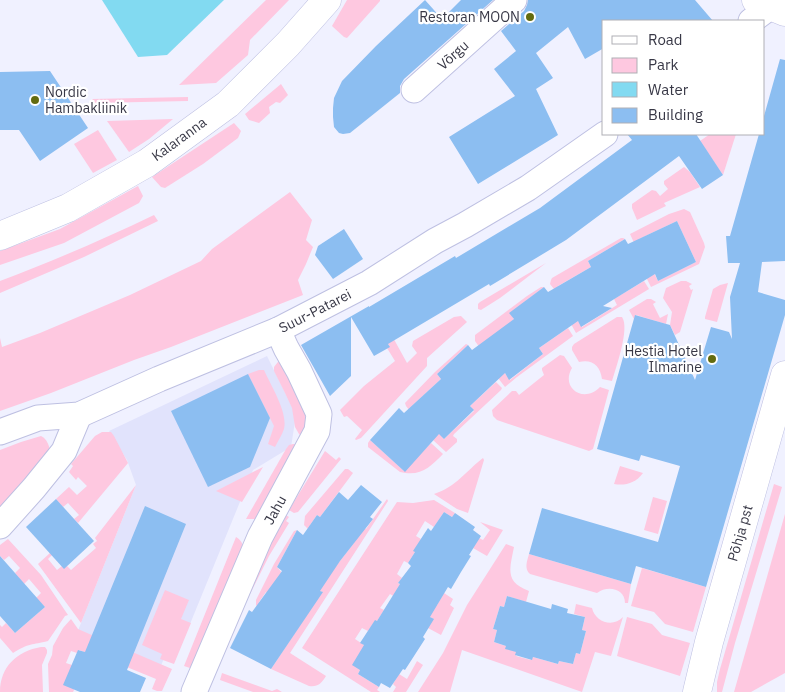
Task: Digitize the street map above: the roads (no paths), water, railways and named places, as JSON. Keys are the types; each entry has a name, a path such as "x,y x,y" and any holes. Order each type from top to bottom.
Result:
{"street":[{"name":"Kalaranna","path":"0,236 68,208 147,163 228,104 288,44 327,0"},
{"name":"Võrgu","path":"414,90 514,0"},
{"name":"Suur-Patarei","path":"0,432 38,418 79,415 159,379 278,330 368,283 528,188 604,135"},
{"name":"Jahu","path":"194,692 260,537 317,431 319,414 278,330"},
{"name":"Põhja pst","path":"697,692 709,642 785,375"},
{"path":"0,526 64,451 79,415"}],"water":[{"path":"102,0 224,0 167,55 138,57"}],"place":[{"name":"Restoran MOON","path":"530,17"},
{"name":"Nordic Hambakliinik","path":"35,100"},
{"name":"Hestia Hotel Ilmarine","path":"712,359"}]}
